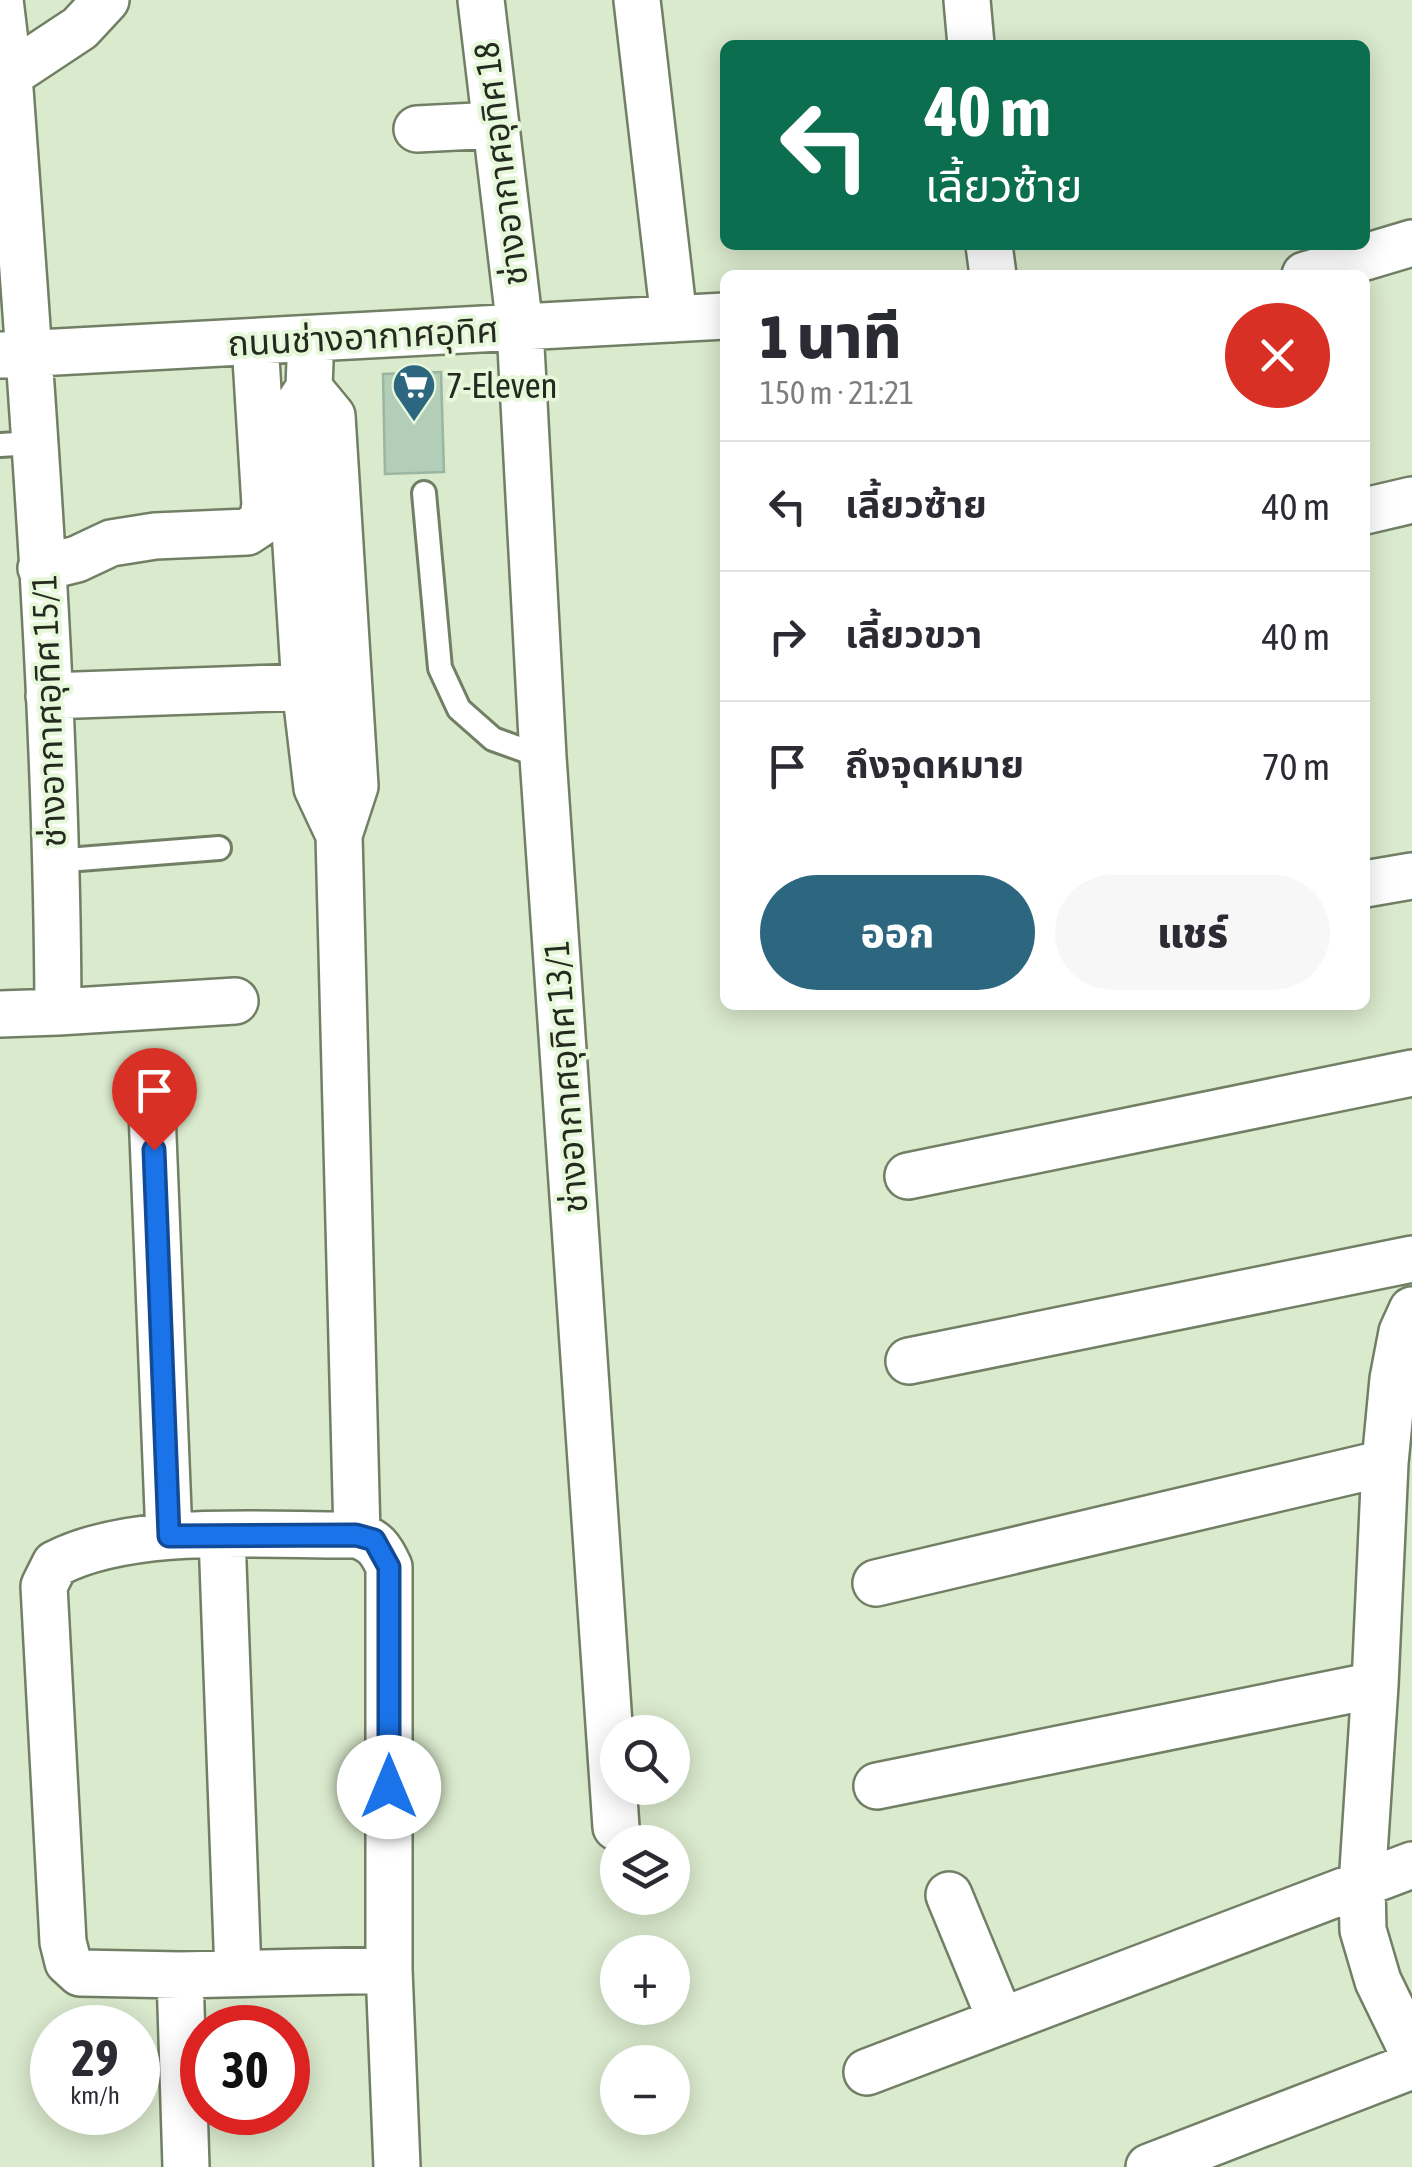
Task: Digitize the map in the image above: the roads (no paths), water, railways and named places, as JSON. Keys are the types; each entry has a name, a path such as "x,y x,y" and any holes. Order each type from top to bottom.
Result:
{"street":[{"name":"ช่างอากาศอุทิศ 15/1","path":"0,0 9,76 17,444 42,568 58,1012"},
{"path":"9,76 80,28 106,0"},
{"name":"ช่างอากาศอุทิศ 18","path":"481,0 520,328"},
{"path":"637,0 674,319"},
{"path":"967,0 971,40"},
{"path":"417,130 496,125"},
{"path":"1322,270 1412,244"},
{"name":"ถนนช่างอากาศอุทิศ","path":"14,354 720,316"},
{"name":"ช่างอากาศอุทิศ 13/1","path":"520,328 544,757 616,1825"},
{"path":"310,339 309,388 288,420 305,688 317,788 339,835"},
{"path":"42,568 62,564 110,543 154,536 247,532 262,522 265,506 255,342"},
{"path":"309,388 332,416 354,786 339,835 356,1535"},
{"path":"1370,511 1412,500"},
{"path":"49,696 305,688"},
{"path":"1370,883 1412,876"},
{"path":"0,1014 235,1000"},
{"path":"908,1176 1412,1073"},
{"path":"152,1111 169,1536"},
{"path":"909,1361 1412,1260"},
{"path":"1412,1310 1402,1332 1393,1379 1385,1463 1376,1685 1362,1885 1363,1930 1378,1980 1412,2051"},
{"path":"876,1583 1385,1463"},
{"path":"388,1970 80,1973 68,1962 63,1942 44,1586 56,1564 102,1545 169,1536 356,1535 374,1540 389,1567 388,1970 396,2167"},
{"path":"222,1536 238,1973"},
{"path":"878,1786 1376,1685"},
{"path":"867,2072 1412,1865"},
{"path":"948,1895 1001,2021"},
{"path":"180,1975 186,2167"},
{"path":"1148,2167 1412,2066"}],"lane":[{"path":"424,493 440,668 458,709 493,739 544,757"},
{"path":"54,860 219,848"}],"place":[{"name":"7-Eleven","path":"414,423"}]}
